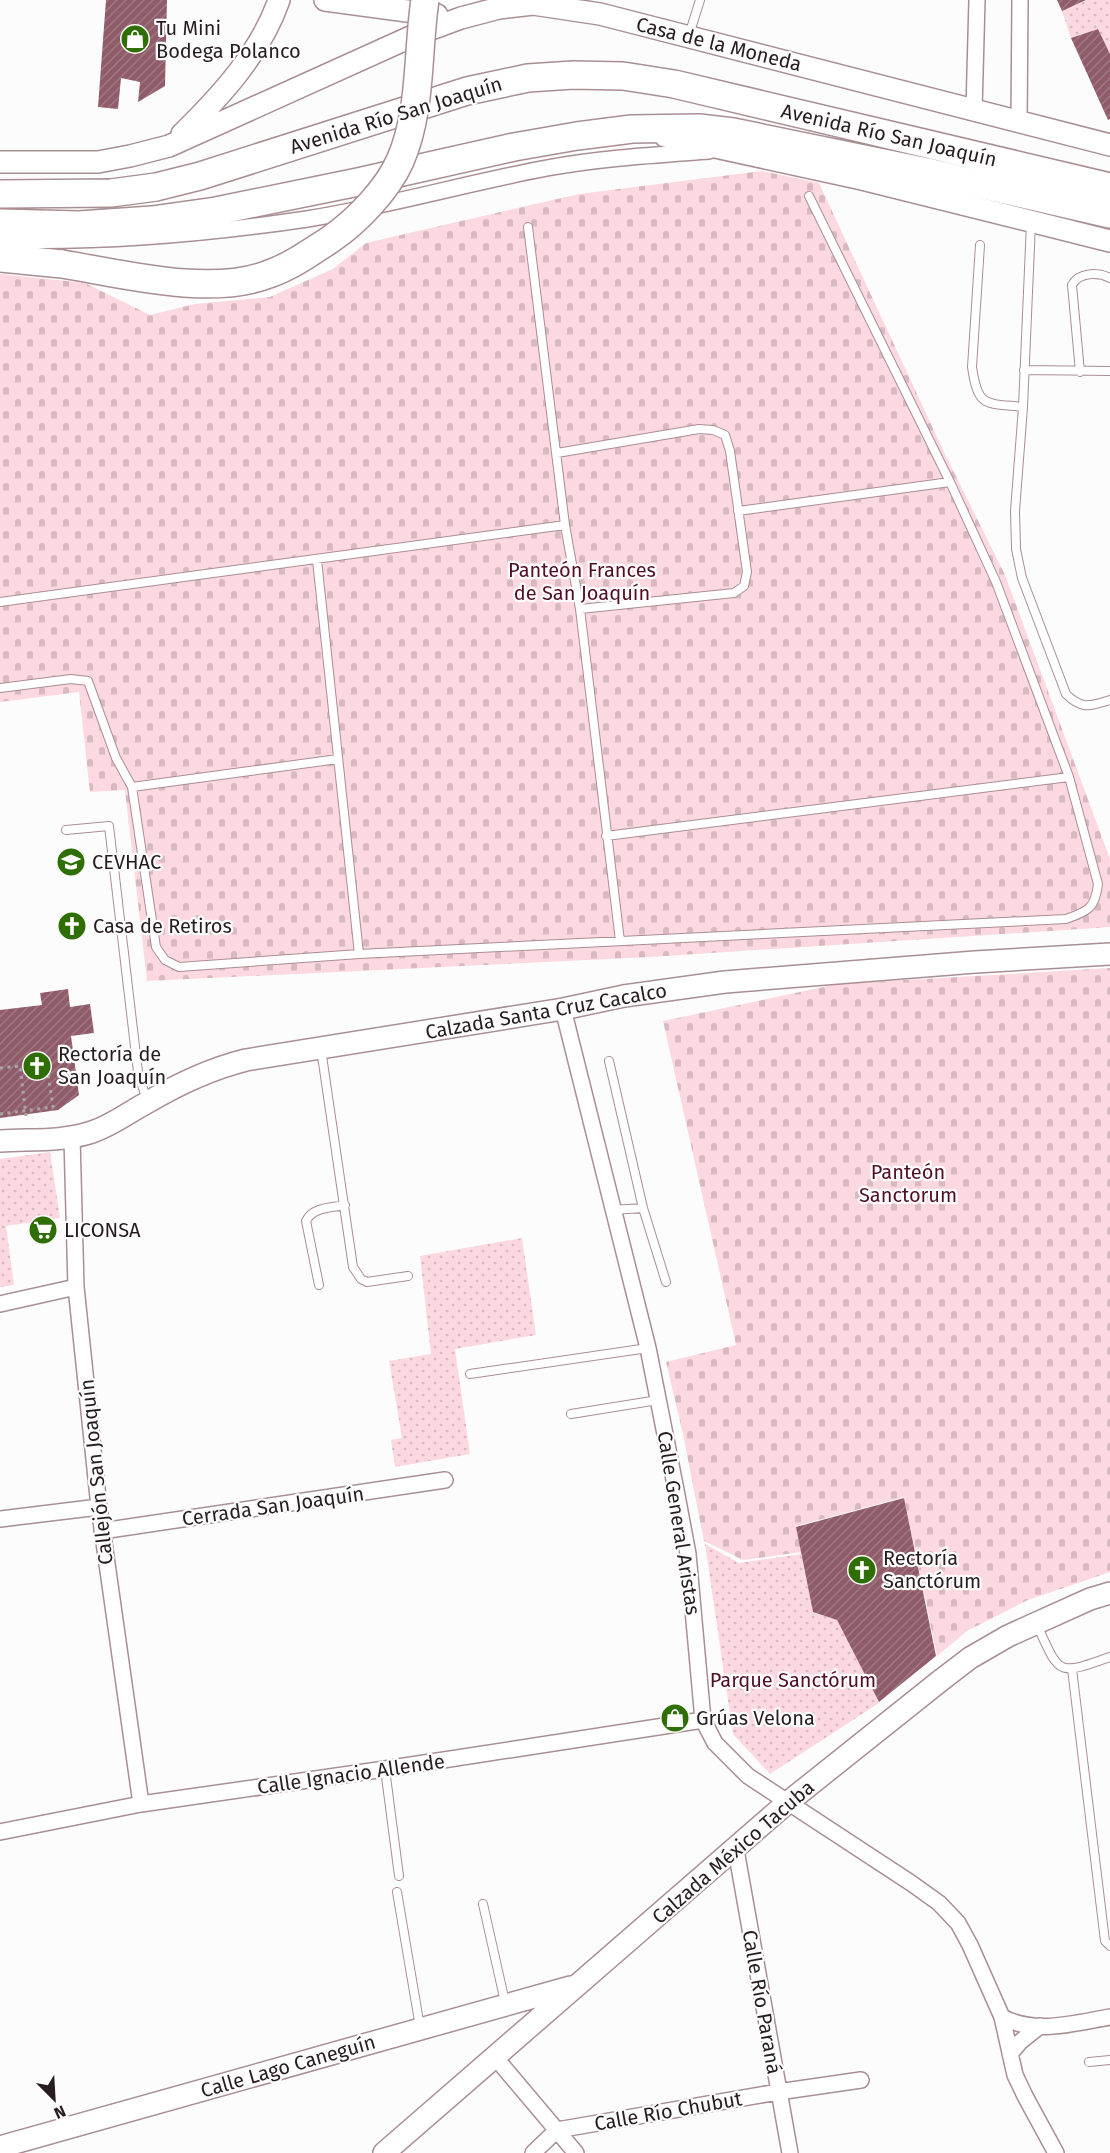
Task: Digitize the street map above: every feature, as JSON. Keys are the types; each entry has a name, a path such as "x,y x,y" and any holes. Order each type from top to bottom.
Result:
{"highway":[{"path":"0,258 62,264 181,283 225,284 267,275 303,259 345,230 374,201 400,162 411,122 425,0"},
{"name":"Avenida Río San Joaquín","path":"0,194 111,193 156,188 467,91 528,78 573,75 623,76 674,84 1110,187"},
{"name":"Avenida Río San Joaquín","path":"0,222 79,225 153,220 216,211 513,147 632,129 699,128 733,132 927,172 1110,214"}],"main road":[{"path":"0,162 98,162 169,146 212,105 255,48 275,14 279,0"},
{"path":"325,0 461,18"},
{"name":"Casa de la Moneda","path":"169,146 416,35 461,18 530,2 600,14 1110,145"},
{"path":"632,129 862,179 1110,241"},
{"name":"Calzada Santa Cruz Cacalco","path":"0,1141 72,1138 94,1132 120,1120 147,1102 195,1076 219,1066 563,1009 624,996 725,982 975,962 1110,954"},
{"name":"Calzada México Tacuba","path":"384,2153 736,1850 787,1803 970,1658 1036,1622 1110,1593"},
{"name":"Calle Lago Caneguín","path":"0,2147 576,1986"}],"street":[{"path":"974,110 977,0"},
{"path":"1019,121 1020,0"},
{"path":"0,240 139,238 213,231 309,218 423,196 547,168 623,157 731,149"},
{"name":"Calle General Aristas","path":"563,1009 648,1348 688,1554 703,1720 716,1743 748,1776 911,1883 939,1903 958,1923 1002,2017 1015,2075 1056,2153"},
{"name":"Callejón San Joaquín","path":"72,1138 76,1287 102,1531 141,1804"},
{"path":"0,1304 76,1287"},
{"name":"Cerrada San Joaquín","path":"102,1531 445,1480"},
{"path":"0,1519 99,1507"},
{"name":"Calle Ignacio Allende","path":"0,1832 141,1804 703,1720"},
{"name":"Calle Río Paraná","path":"736,1850 790,2153"},
{"path":"1002,2017 1012,2022 1052,2027 1110,2017"},
{"path":"1010,2054 1020,2042 1040,2026"},
{"path":"495,2057 576,2153"},
{"name":"Calle Río Chubut","path":"557,2130 861,2080"},
{"path":"533,2153 557,2130"}],"lane":[{"path":"689,36 700,0"},
{"path":"0,688 71,680 88,681 116,758 132,787 156,947 165,960 179,967 359,954 1066,919 1083,913 1096,900 1098,884 1069,777 996,582 950,482 809,196"},
{"path":"1031,222 1023,407 1015,511 1016,549 1022,578 1066,694 1076,704 1090,706 1110,700"},
{"path":"528,227 565,525 580,609 620,941"},
{"path":"980,245 972,367 975,385 979,396 987,403 1023,407"},
{"path":"1080,372 1072,285 1075,279 1082,275 1104,275 1110,278"},
{"path":"1024,370 1110,371"},
{"path":"557,453 699,429 712,429 725,435 730,451 747,572 744,586 734,593 580,609"},
{"path":"738,511 950,482"},
{"path":"0,602 565,525"},
{"path":"317,560 359,954"},
{"path":"132,787 338,759"},
{"path":"606,836 1069,777"},
{"path":"66,830 109,826 138,1072 147,1102"},
{"path":"321,1048 353,1267 361,1280 367,1282 408,1276"},
{"path":"609,1060 643,1208 666,1282"},
{"path":"320,1285 306,1221 309,1214 316,1210 345,1205"},
{"path":"612,1210 643,1208"},
{"path":"470,1374 648,1348"},
{"path":"571,1414 658,1400"},
{"path":"1036,1622 1053,1660 1062,1668 1072,1669 1110,1657"},
{"path":"1072,1669 1105,1941 1110,1946"},
{"path":"385,1769 399,1876"},
{"path":"397,1892 421,2028"},
{"path":"483,1904 506,2004"},
{"path":"1089,2062 1110,2061"}],"path":[{"path":"0,1068 46,1062 53,1107 0,1114"},
{"path":"20,1066 26,1116"}],"green space":[{"path":"1087,0 1110,0 1110,54 1098,29 1071,38 1062,11"},
{"name":"Panteón Frances de San Joaquín","path":"762,171 819,183 943,450 1005,575 1110,859 1110,927 650,957 147,981 125,790 90,792 79,692 0,702 0,274 85,283 150,315 195,304 270,297 333,269 366,243 579,194"},
{"name":"Panteón Sanctorum","path":"1110,968 1110,1572 1028,1600 967,1631 937,1656 904,1497 796,1526 802,1552 743,1560 704,1541 666,1362 736,1345 663,1021 838,984"},
{"path":"50,1152 60,1218 6,1226 14,1285 0,1287 0,1159"},
{"path":"522,1238 536,1335 455,1349 470,1454 395,1467 391,1440 402,1438 389,1361 431,1354 420,1256"},
{"name":"Parque Sanctórum","path":"705,1544 739,1563 801,1554 813,1612 837,1620 879,1703 770,1774 733,1734"}],"building":[{"name":"Tu Mini Bodega Polanco","path":"106,0 167,0 165,86 138,102 140,82 121,78 118,109 98,107"},
{"path":"1057,0 1086,0 1062,11"},
{"path":"1098,29 1110,54 1110,119 1108,120 1071,38"},
{"name":"Rectoría de San Joaquín","path":"68,989 70,1007 90,1004 94,1033 71,1036 79,1095 58,1110 0,1118 0,1010 42,1005 40,993"},
{"name":"LICONSA","path":"51,1220 53,1237 34,1239 32,1222"},
{"name":"Rectoría Sanctórum","path":"904,1498 936,1656 879,1702 837,1620 813,1612 796,1527"}],"place":[{"name":"Tu Mini Bodega Polanco","path":"135,39"},
{"name":"CEVHAC","path":"71,862"},
{"name":"Casa de Retiros","path":"72,926"},
{"name":"Rectoría de San Joaquín","path":"37,1066"},
{"name":"LICONSA","path":"43,1230"},
{"name":"Rectoría Sanctórum","path":"862,1570"},
{"name":"Grúas Velona","path":"675,1718"}]}
